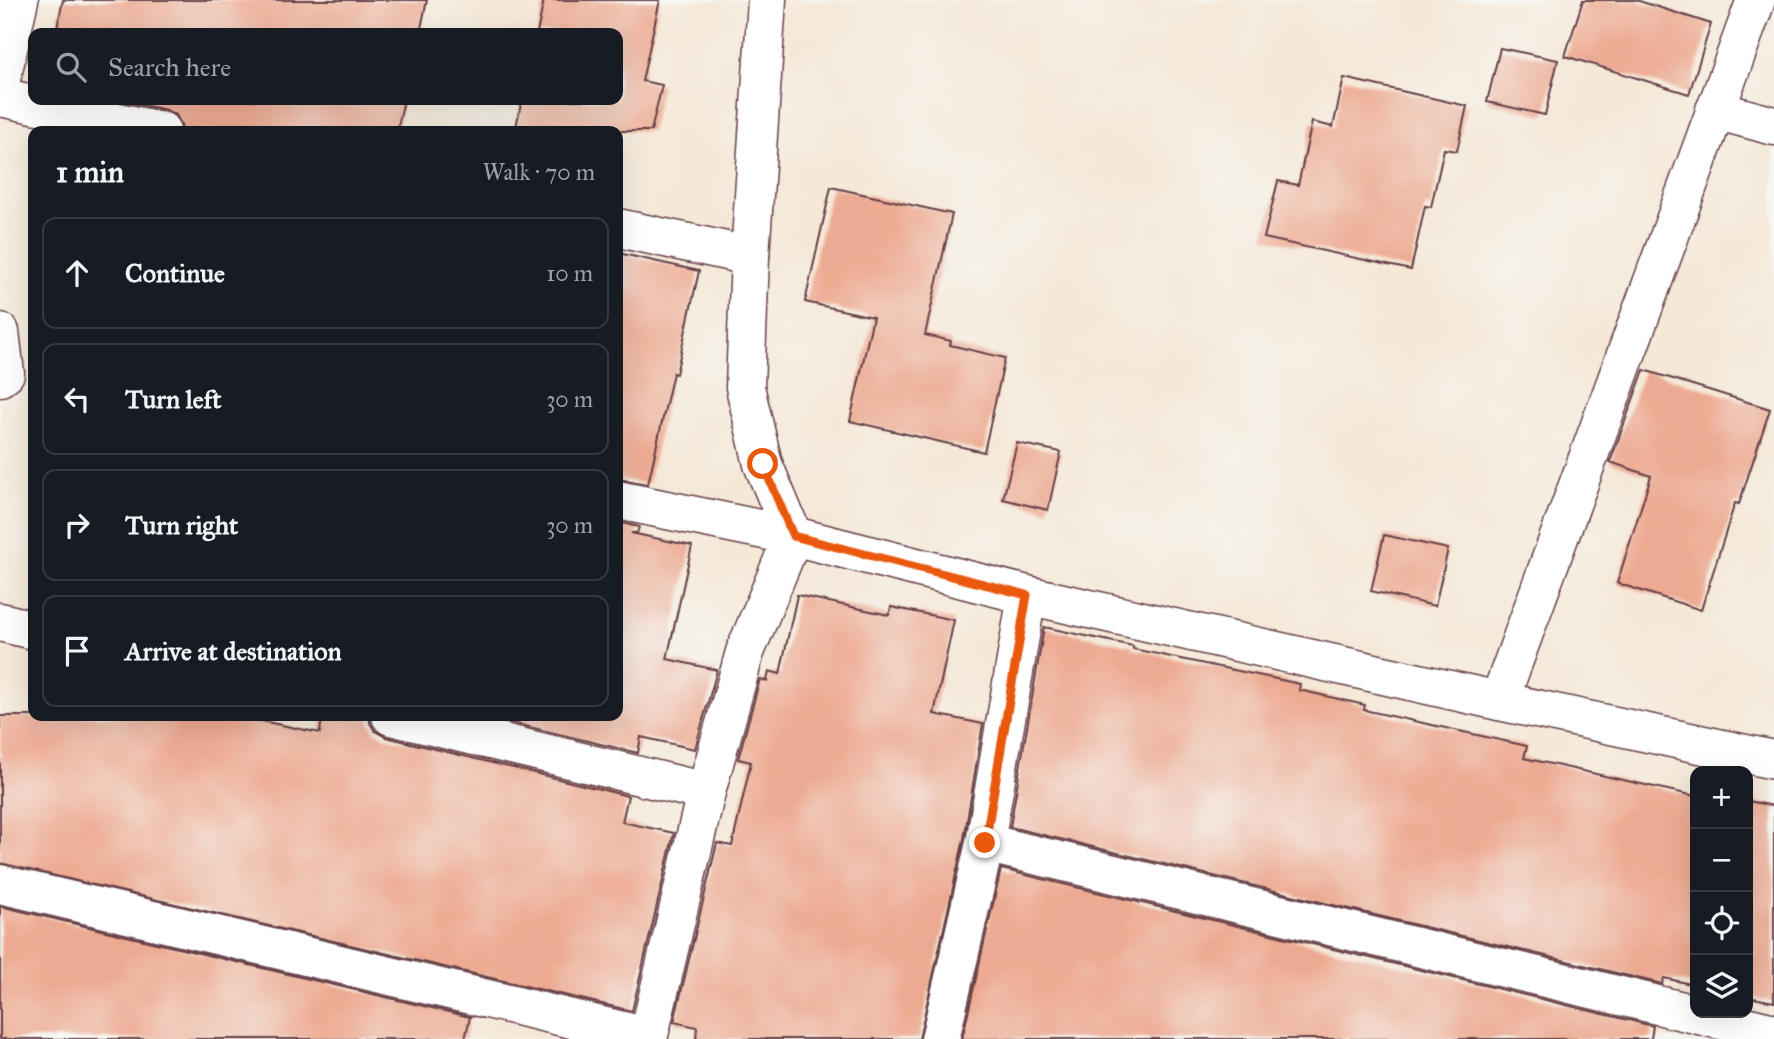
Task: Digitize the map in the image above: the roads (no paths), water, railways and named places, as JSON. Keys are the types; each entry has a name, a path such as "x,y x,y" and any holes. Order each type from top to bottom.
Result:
{"street":[{"path":"0,84 19,0"},
{"path":"0,884 648,1038 706,792 745,652 793,536 763,464 745,387 750,256 767,0"},
{"path":"1499,701 1756,0"},
{"path":"0,97 28,103"},
{"path":"38,105 137,126"},
{"path":"1715,110 1774,126"},
{"path":"623,229 750,256"},
{"path":"0,332 13,376"},
{"path":"623,501 793,536 1027,595 1774,760"},
{"path":"940,1039 985,843 1027,595"},
{"path":"0,622 28,629"},
{"path":"412,721 706,792"},
{"path":"985,843 1774,1033"}]}
